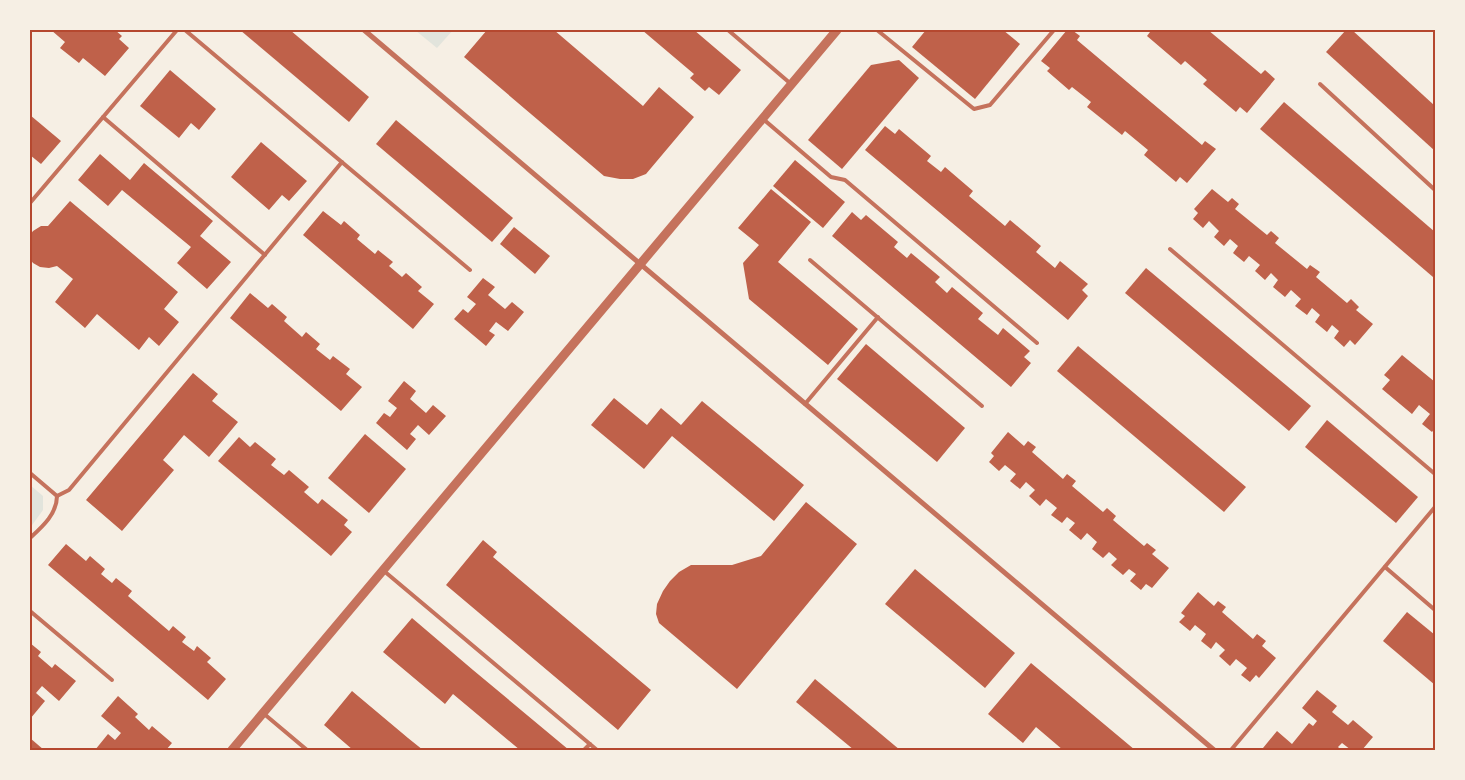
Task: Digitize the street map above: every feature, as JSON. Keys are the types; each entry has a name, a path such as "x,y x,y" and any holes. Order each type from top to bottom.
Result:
{"street":[{"path":"364,30 1214,750"},
{"path":"232,750 837,30"}],"lane":[{"path":"30,203 177,30"},
{"path":"185,30 470,270"},
{"path":"728,30 791,84"},
{"path":"877,30 974,109 990,105 1054,30"},
{"path":"1320,84 1435,190"},
{"path":"103,117 265,255"},
{"path":"762,118 831,177 845,180 1037,343"},
{"path":"57,496 69,490 342,162"},
{"path":"1170,248 1435,474"},
{"path":"810,260 982,406"},
{"path":"805,404 878,318"},
{"path":"30,473 57,496 57,503 51,517 30,538"},
{"path":"1232,750 1435,507"},
{"path":"1385,567 1435,610"},
{"path":"383,571 597,750"},
{"path":"30,611 112,680"},
{"path":"263,713 307,750"},
{"path":"584,750 590,744"}],"shaded area":[{"path":"415,30 453,30 437,48"},
{"path":"30,485 43,496 43,510 30,528"}],"building":[{"path":"51,30 115,30 122,36 119,39 129,48 105,76 83,58 79,63 60,48 65,42"},
{"path":"240,30 290,30 369,97 349,122"},
{"path":"487,30 554,30 643,106 659,87 694,117 646,174 633,179 604,176 464,57"},
{"path":"642,30 694,30 741,70 719,95 709,87 705,91 690,78 694,74"},
{"path":"926,30 1003,30 1020,44 975,99 912,47"},
{"path":"1067,30 1072,30 1080,36 1077,40 1202,145 1205,141 1216,149 1187,183 1180,177 1176,182 1144,155 1148,150 1125,131 1122,135 1087,107 1091,102 1072,87 1069,90 1047,71 1050,68 1041,61"},
{"path":"1148,30 1208,30 1261,74 1265,70 1275,79 1247,113 1240,107 1236,112 1203,84 1207,80 1185,61 1181,65 1147,36 1150,32"},
{"path":"1346,30 1352,30 1435,106 1435,151 1326,52"},
{"path":"899,60 919,78 842,169 808,140 871,65"},
{"path":"170,70 216,109 199,130 191,123 179,138 140,106"},
{"path":"1284,102 1435,232 1435,275 1433,277 1260,129"},
{"path":"30,115 61,141 41,164 30,155"},
{"path":"396,120 513,218 492,242 376,144"},
{"path":"885,126 895,134 899,129 931,156 927,161 941,172 945,167 973,191 969,196 1005,226 1010,220 1041,246 1036,252 1055,268 1060,261 1088,284 1082,290 1088,296 1068,320 865,150"},
{"path":"261,142 307,181 289,201 282,195 269,210 231,177"},
{"path":"100,154 130,180 144,163 213,221 200,236 231,262 207,289 177,263 191,247 122,190 108,206 78,180"},
{"path":"795,160 845,202 823,228 773,186"},
{"path":"771,189 811,222 778,262 858,329 828,365 749,299 743,263 759,245 738,228"},
{"path":"1212,189 1228,202 1232,198 1239,204 1235,209 1267,235 1271,231 1279,238 1275,243 1307,269 1310,265 1320,272 1316,277 1347,303 1351,299 1359,307 1356,310 1373,324 1355,345 1350,340 1344,347 1334,338 1339,331 1332,325 1327,332 1315,322 1320,315 1312,308 1307,315 1295,306 1301,299 1291,290 1285,297 1273,287 1278,280 1271,273 1265,280 1255,271 1260,265 1249,256 1244,262 1233,253 1238,246 1230,239 1224,246 1214,237 1219,231 1209,221 1203,228 1193,219 1198,213 1194,209"},
{"path":"70,201 178,292 164,309 179,322 159,346 149,337 139,350 97,314 85,328 55,302 73,279 57,266 49,268 40,267 33,263 30,259 30,235 41,226 48,226"},
{"path":"323,211 341,225 344,221 360,235 357,239 375,254 378,250 393,262 389,266 402,277 406,273 422,287 418,291 434,304 413,329 303,235"},
{"path":"852,212 861,220 866,215 898,242 894,247 907,258 911,253 940,277 935,282 947,293 952,287 983,313 978,319 998,335 1003,328 1030,351 1024,357 1031,363 1011,387 832,236"},
{"path":"514,227 550,256 535,274 500,244"},
{"path":"1146,268 1311,406 1289,431 1125,293"},
{"path":"483,278 495,287 488,295 505,309 512,302 524,312 508,331 496,322 489,331 495,335 486,346 454,319 463,309 468,313 476,304 467,297"},
{"path":"250,293 268,308 272,304 287,317 284,321 302,337 306,332 320,344 316,349 330,360 333,356 350,369 346,374 362,387 341,411 230,318"},
{"path":"866,344 965,428 937,462 837,379"},
{"path":"1078,346 1246,487 1224,512 1057,371"},
{"path":"1402,355 1435,382 1435,428 1432,432 1422,424 1430,414 1419,405 1412,414 1382,389 1390,380 1384,375"},
{"path":"193,373 218,394 212,401 238,422 209,457 184,435 163,460 174,470 122,531 86,500"},
{"path":"404,381 416,391 410,399 426,413 433,405 446,416 429,435 418,425 410,434 416,439 407,450 376,423 384,413 390,417 397,408 388,401"},
{"path":"614,398 647,425 661,408 681,425 702,401 804,485 774,521 672,436 644,469 591,425"},
{"path":"1327,420 1418,497 1396,523 1305,447"},
{"path":"1008,432 1024,446 1028,441 1036,447 1032,452 1063,479 1067,474 1076,481 1072,486 1103,512 1107,508 1116,516 1113,520 1144,546 1147,543 1156,550 1152,554 1169,568 1152,588 1146,584 1141,590 1130,581 1136,574 1129,569 1123,575 1111,565 1117,559 1109,552 1103,558 1092,549 1097,542 1087,533 1081,540 1069,530 1075,523 1067,517 1062,523 1051,515 1057,508 1046,499 1040,506 1029,496 1035,490 1026,482 1020,489 1010,481 1016,474 1005,465 999,471 989,462 994,456 991,453"},
{"path":"365,434 406,469 369,513 328,478"},
{"path":"239,437 250,447 255,442 276,459 271,465 284,475 289,470 309,487 304,492 318,504 322,499 348,520 344,525 352,532 331,556 218,461"},
{"path":"806,502 857,544 737,689 659,623 656,614 657,604 670,581 679,572 691,565 732,565 761,556"},
{"path":"483,540 497,552 493,557 651,690 618,730 446,585"},
{"path":"66,544 86,561 90,556 105,569 101,574 112,583 116,578 132,591 128,596 169,631 173,626 186,637 182,642 194,651 197,646 211,658 207,662 226,679 208,700 48,565"},
{"path":"915,569 1015,653 985,688 885,604"},
{"path":"1198,592 1214,606 1218,601 1226,607 1222,612 1253,639 1257,634 1266,641 1262,646 1276,658 1259,678 1256,675 1250,682 1241,675 1247,668 1236,659 1230,666 1219,656 1225,650 1216,642 1211,649 1201,641 1206,634 1195,625 1190,631 1179,622 1185,616 1181,613"},
{"path":"1407,612 1435,635 1435,685 1383,641"},
{"path":"412,618 569,750 520,750 453,694 445,704 383,652"},
{"path":"30,643 41,652 38,656 52,668 55,664 76,681 59,701 42,686 36,693 45,701 30,719"},
{"path":"1031,663 1135,750 1063,750 1036,727 1023,743 988,714"},
{"path":"815,679 900,750 854,750 796,702"},
{"path":"1317,690 1337,706 1332,712 1348,725 1353,720 1373,737 1362,750 1351,750 1342,743 1338,747 1341,750 1265,750 1263,748 1277,731 1292,744 1309,723 1313,726 1317,721 1302,708"},
{"path":"352,691 423,750 353,750 324,725"},
{"path":"118,696 138,714 135,717 149,730 152,726 172,743 166,750 142,750 139,748 137,750 95,750 108,734 115,740 121,733 101,716"},
{"path":"30,738 44,750 30,750"}]}
